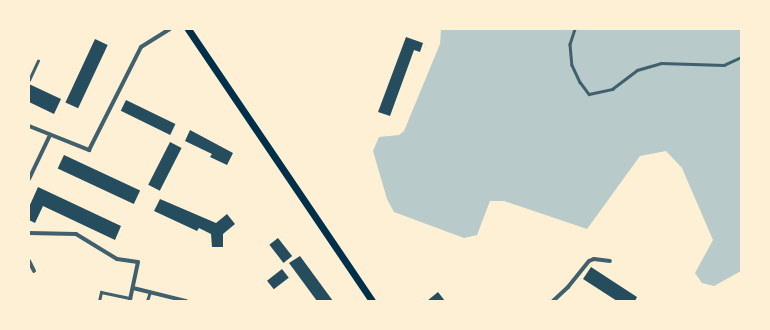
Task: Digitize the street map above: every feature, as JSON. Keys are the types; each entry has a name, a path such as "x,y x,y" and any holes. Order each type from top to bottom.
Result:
{"main road":[{"path":"188,29 372,301"}],"street":[{"path":"29,126 89,150 141,48 170,29"},
{"path":"30,176 50,135"},
{"path":"29,233 76,234 117,259 138,262 130,299"},
{"path":"29,261 34,271"},
{"path":"553,301 568,287 589,261 610,261"},
{"path":"133,288 186,301"}],"lane":[{"path":"575,29 570,44 572,65 580,82 589,94 612,89 637,70 662,63 724,65 741,57"},
{"path":"29,80 38,61"},
{"path":"99,301 101,292 130,299"},
{"path":"147,301 150,292"}],"shaded area":[{"path":"441,29 741,29 741,271 714,286 702,283 695,273 713,240 682,168 666,151 640,156 587,229 504,201 490,201 477,235 464,238 394,212 387,199 373,151 379,137 399,135 404,131 440,44"}],"building":[{"path":"406,37 423,43 420,52 414,50 390,116 378,112"},
{"path":"95,39 108,45 78,108 65,102"},
{"path":"29,84 61,99 54,114 29,102"},
{"path":"126,100 175,124 170,135 121,111"},
{"path":"190,130 233,153 227,165 210,157 212,154 185,141"},
{"path":"170,142 182,148 160,191 148,185"},
{"path":"64,155 140,190 134,204 58,169"},
{"path":"38,187 121,226 115,240 43,206 35,223 29,220 29,207"},
{"path":"160,199 216,223 227,214 235,224 223,234 223,247 212,247 211,234 199,228 197,231 154,211"},
{"path":"278,238 292,256 283,263 269,245"},
{"path":"300,256 333,301 317,301 289,263"},
{"path":"591,267 637,297 635,301 617,301 583,279"},
{"path":"282,269 289,278 274,289 267,281"},
{"path":"438,292 445,301 427,301"}]}
